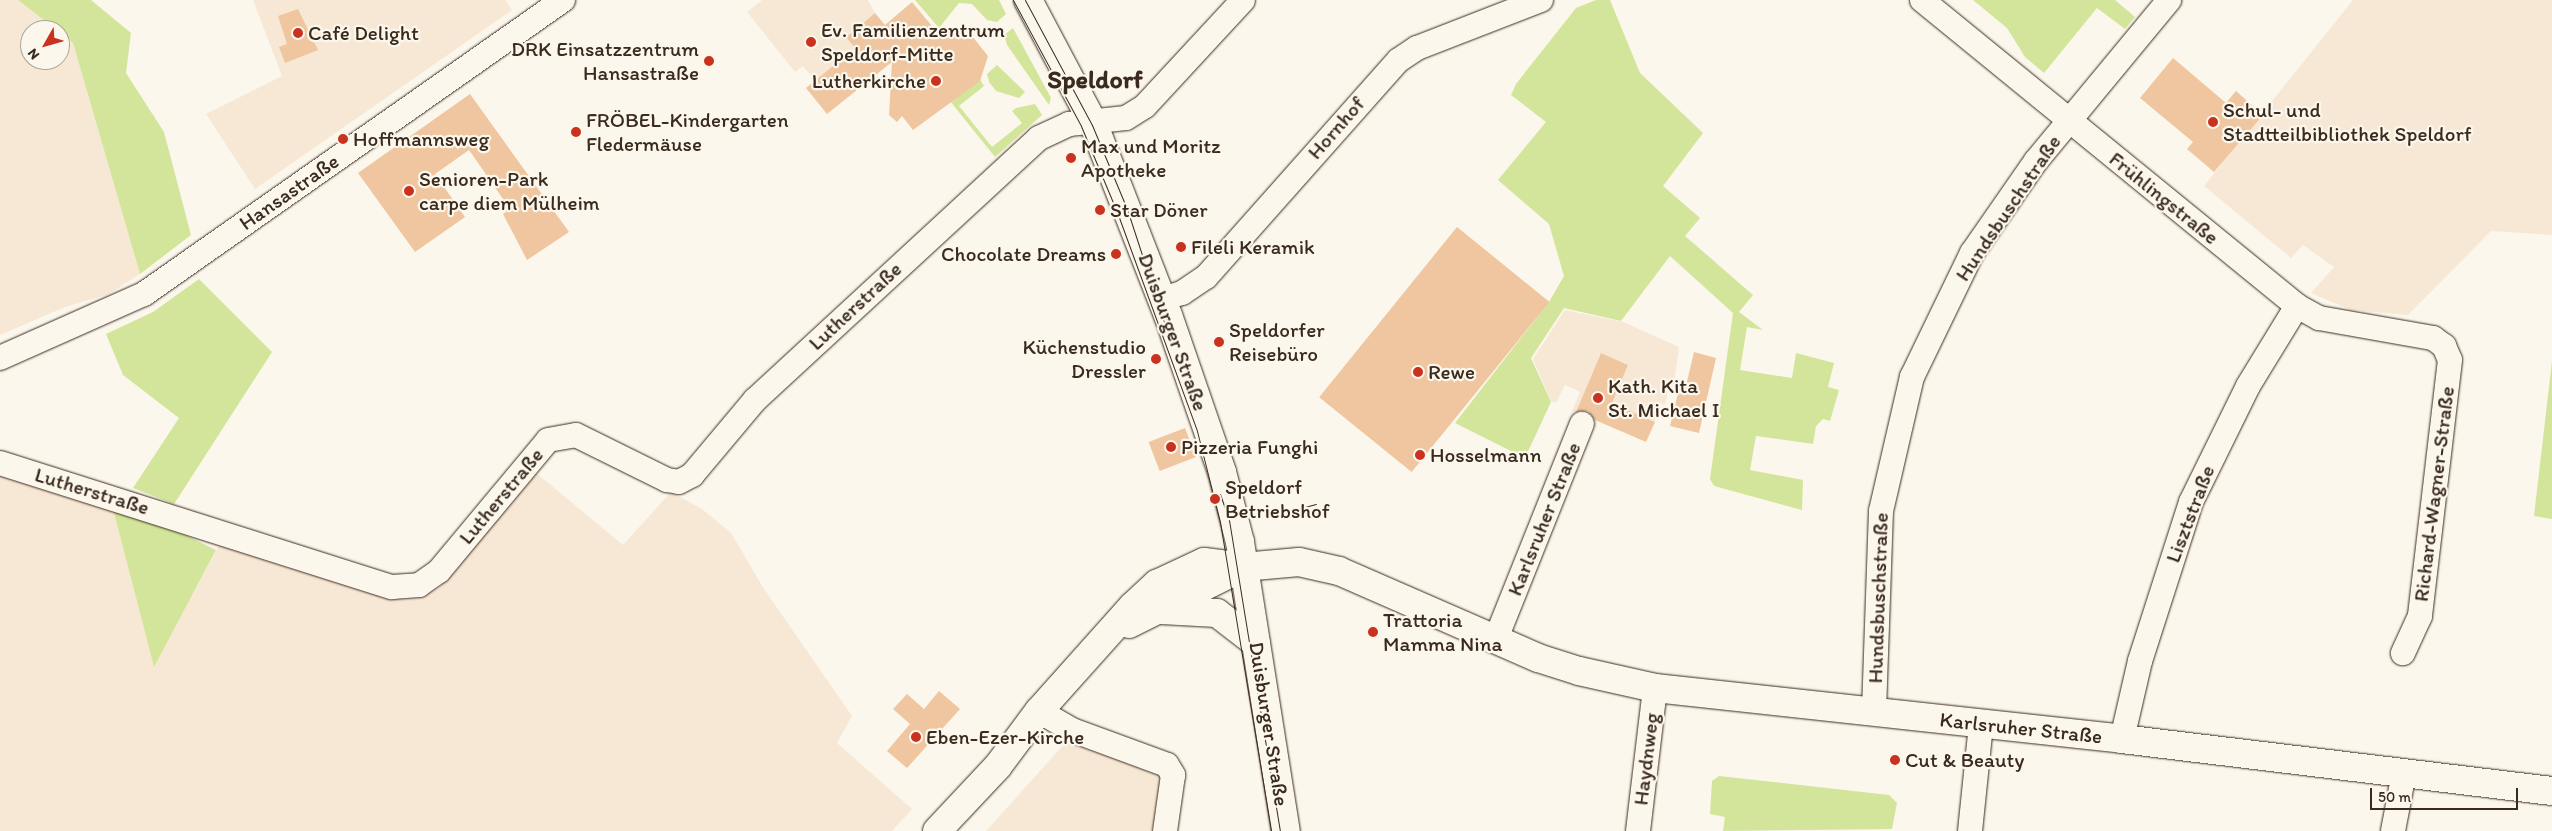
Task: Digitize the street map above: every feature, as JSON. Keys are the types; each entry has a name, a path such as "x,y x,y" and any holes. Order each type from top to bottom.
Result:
{"street":[{"name":"Hansastraße","path":"0,358 144,294 563,0"},
{"name":"Duisburger Straße","path":"1028,0 1093,123 1162,300 1209,430 1222,472 1243,567 1286,831"},
{"name":"Lutherstraße","path":"0,463 392,587 419,584 439,572 538,449 562,435 576,435 667,480 680,482 692,475 769,387 1039,138 1069,124 1093,123 1126,118 1145,106 1243,0"},
{"name":"Hornhof","path":"1162,300 1187,291 1206,277 1399,60 1417,48 1541,0"},
{"name":"Frühlingstraße","path":"1922,0 2296,306 2319,318 2349,326 2433,338"},
{"name":"Hundsbuschstraße","path":"1874,711 1881,511 1912,377 1972,253 2068,120 2169,0"},
{"name":"Lisztstraße","path":"2122,738 2140,661 2191,502 2248,386 2296,306"},
{"name":"Richard-Wagner-Straße","path":"2403,653 2420,616 2450,360 2444,346 2433,338"},
{"name":"Karlsruher Straße","path":"1495,641 1582,424"},
{"path":"937,831 998,766 1040,712 1157,584 1181,571 1204,562 1243,567"},
{"name":"Karlsruher Straße","path":"1243,567 1299,562 1339,571 1495,641 1579,671 1655,688 2122,738 2552,792"},
{"path":"1110,634 1154,610 1243,567"},
{"path":"1154,610 1217,613 1256,643"},
{"name":"Haydnweg","path":"1638,831 1655,688"},
{"path":"1040,712 1072,730 1167,765 1173,775 1165,831"},
{"path":"1970,831 1981,724"},
{"path":"2393,831 2404,773"}],"shaded area":[{"path":"0,0 18,0 43,20 20,20 20,70 70,70 70,41 73,43 140,274 109,294 65,307 0,335"},
{"path":"253,0 505,0 512,10 255,189 206,114 282,76"},
{"name":"Ev. Familienzentrum Speldorf-Mitte","path":"762,0 868,0 875,13 846,36 855,48 815,81 803,66 795,72 747,12"},
{"path":"2353,0 2552,0 2552,235 2491,231 2408,315 2351,310 2311,293 2334,267 2303,245 2291,258 2204,186"},
{"path":"1565,310 1623,322 1679,347 1674,383 1668,391 1665,405 1659,403 1655,422 1612,403 1628,365 1601,353 1576,412 1572,411 1580,392 1565,385 1556,403 1551,401 1533,359"},
{"path":"0,472 113,509 154,666 222,540 393,599 415,599 439,588 535,472 623,545 671,492 702,509 731,533 764,589 852,716 837,743 912,809 892,831 0,831"},
{"path":"1066,742 1162,775 1153,831 986,831"}],"green space":[{"path":"18,0 91,0 131,33 126,73 164,132 191,235 140,274 73,43 70,41 70,20 44,20"},
{"path":"915,0 999,0 1006,14 997,22 987,20 972,4 959,3 939,28"},
{"path":"1596,0 1610,0 1640,73 1703,133 1663,186 1700,218 1685,236 1753,295 1739,312 1763,330 1747,327 1740,370 1792,378 1796,353 1834,363 1828,387 1839,390 1830,421 1823,419 1816,426 1813,444 1756,436 1750,470 1803,480 1802,510 1714,486 1710,479 1733,313 1670,256 1621,321 1564,308 1531,358 1551,402 1525,458 1455,423 1549,302 1564,276 1549,224 1498,180 1546,122 1511,95 1516,84 1576,8"},
{"path":"1973,0 2115,0 2135,17 2125,29 2097,8 2044,73 2025,57 2007,28"},
{"path":"1013,28 1051,98 1049,105 1007,45 1004,35"},
{"path":"997,65 1025,92 1019,98 996,91 989,82 987,74"},
{"path":"979,78 984,86 959,106 992,147 1022,123 1012,111 1016,108 1035,104 1042,115 995,157 950,101"},
{"path":"199,279 272,352 174,504 133,488 179,418 123,375 106,334 153,312"},
{"path":"2552,361 2552,519 2534,516"},
{"path":"113,509 167,526 216,550 154,667"},
{"path":"1719,776 1889,795 1897,803 1892,829 1723,831 1725,817 1710,814 1712,781"}],"building":[{"path":"912,2 941,37 972,36 988,56 980,81 913,130 902,116 897,122 889,115 892,62 827,114 806,88 855,48 846,37 875,13 885,25"},
{"name":"Café Delight","path":"298,9 318,50 285,63 279,47 287,44 278,16"},
{"name":"Schul- und Stadtteilbibliothek Speldorf","path":"2173,58 2226,103 2236,91 2263,115 2214,172 2187,149 2193,142 2140,98"},
{"name":"Senioren-Park carpe diem Mülheim","path":"470,94 569,232 527,260 503,214 510,209 469,150 435,174 465,217 415,252 358,173"},
{"name":"Rewe","path":"1457,227 1549,302 1412,472 1319,397"},
{"path":"1694,352 1716,358 1699,433 1670,426 1678,393 1684,394"},
{"name":"Kath. Kita St. Michael I","path":"1601,353 1628,365 1612,403 1655,422 1646,442 1595,420 1588,411 1576,412"},
{"name":"Pizzeria Funghi","path":"1185,428 1196,457 1160,471 1149,442"},
{"name":"Eben-Ezer-Kirche","path":"939,691 960,709 907,768 887,751 910,724 893,709 907,694 924,709"}],"tram line":[{"path":"1013,0 1081,126 1117,212 1197,431 1220,522 1271,831"},
{"path":"1025,0 1092,125 1127,209 1165,325"},
{"path":"1220,494 1229,520 1280,831"},
{"path":"1282,513 1316,504"}],"place":[{"name":"Café Delight","path":"298,33"},
{"name":"Ev. Familienzentrum Speldorf-Mitte","path":"811,42"},
{"name":"DRK Einsatzzentrum Hansastraße","path":"709,61"},
{"name":"Lutherkirche","path":"936,81"},
{"name":"Schul- und Stadtteilbibliothek Speldorf","path":"2213,122"},
{"name":"FRÖBEL-Kindergarten Fledermäuse","path":"576,132"},
{"name":"Hoffmannsweg","path":"343,139"},
{"name":"Max und Moritz Apotheke","path":"1071,158"},
{"name":"Senioren-Park carpe diem Mülheim","path":"409,191"},
{"name":"Star Döner","path":"1100,210"},
{"name":"Fileli Keramik","path":"1181,247"},
{"name":"Chocolate Dreams","path":"1116,254"},
{"name":"Speldorfer Reisebüro","path":"1219,342"},
{"name":"Küchenstudio Dressler","path":"1156,359"},
{"name":"Rewe","path":"1418,372"},
{"name":"Kath. Kita St. Michael I","path":"1598,398"},
{"name":"Pizzeria Funghi","path":"1171,447"},
{"name":"Hosselmann","path":"1420,455"},
{"name":"Speldorf Betriebshof","path":"1215,499"},
{"name":"Trattoria Mamma Nina","path":"1373,632"},
{"name":"Eben-Ezer-Kirche","path":"916,737"},
{"name":"Cut & Beauty","path":"1895,760"}],"district":[{"name":"Speldorf","path":"1095,80"}]}
